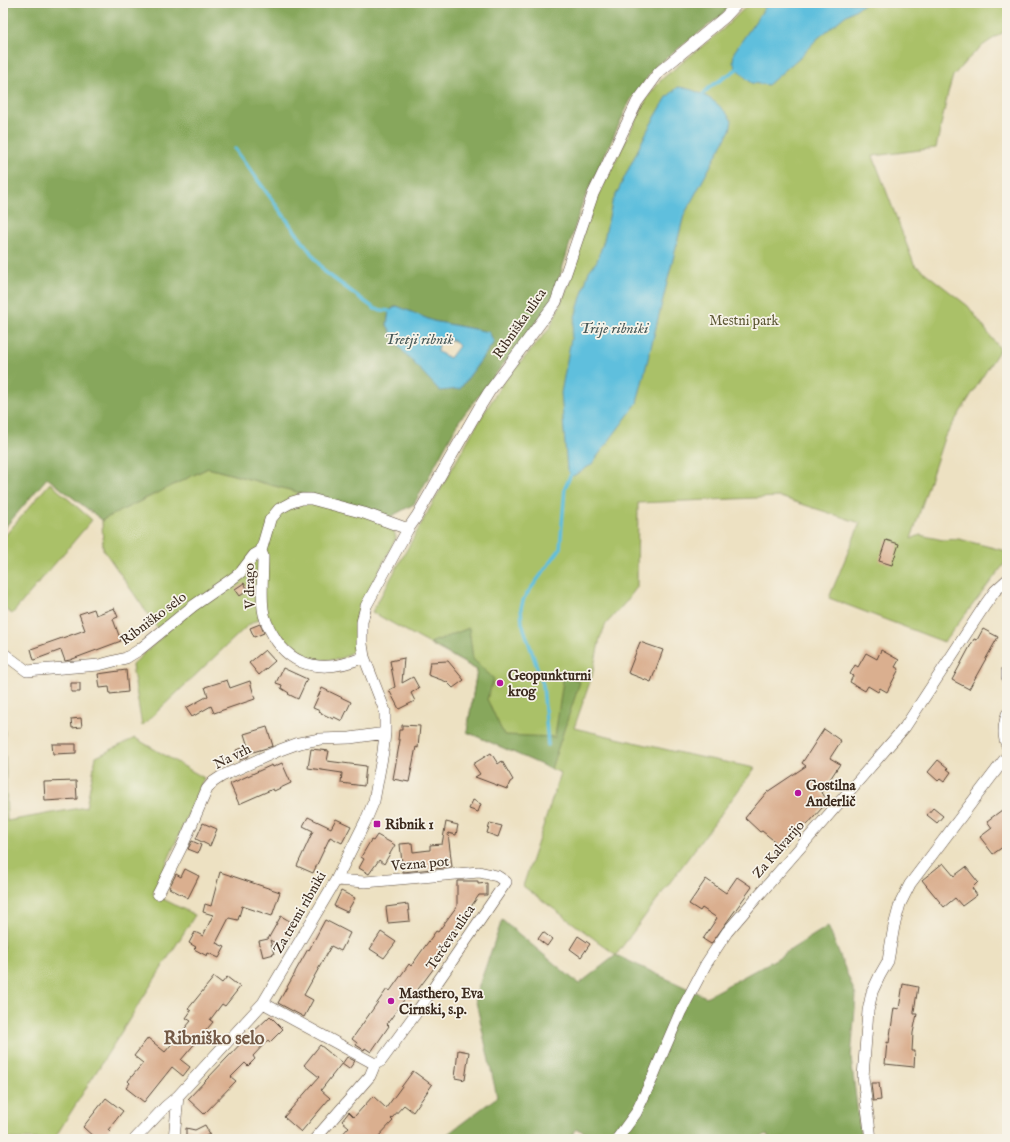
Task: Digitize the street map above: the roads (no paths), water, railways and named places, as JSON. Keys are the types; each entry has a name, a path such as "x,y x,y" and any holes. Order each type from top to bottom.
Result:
{"street":[{"name":"Ribniška ulica","path":"364,657 362,644 362,622 366,606 408,529 489,392 556,302 593,194 637,102 659,72 725,17 738,3"},
{"path":"261,551 270,520 279,509 292,502 302,499 311,499 364,512 408,529"},
{"name":"Ribniško selo","path":"3,653 27,671 100,664 126,658 139,650 193,606 241,572 254,555 261,551"},
{"name":"V drago","path":"261,551 264,556 263,608 268,627 283,649 293,659 312,666 326,667 352,662 364,657"},
{"name":"Za Kalvarijo","path":"618,1139 636,1113 680,1013 706,964 728,932 750,904 905,727 985,605 995,591 1007,580"},
{"name":"Za tremi ribniki","path":"135,1139 165,1107 178,1096 263,1003 336,880 366,820 374,801 384,752 385,733 384,711 364,657"},
{"path":"1007,671 1007,677"},
{"path":"1007,714 1004,726 1005,742 1007,745"},
{"name":"Na vrh","path":"158,894 184,842 207,789 213,782 235,770 299,743 314,740 350,738 385,733"},
{"path":"871,1139 863,1078 868,1011 872,992 888,961 894,926 900,904 910,884 1007,756"},
{"name":"Vezna pot","path":"336,880 365,882 479,872 497,876 506,882"},
{"name":"Terčeva ulica","path":"315,1139 370,1076 375,1064 381,1061 420,1009 506,882"},
{"path":"263,1003 375,1064"},
{"path":"174,1139 178,1096"}],"water":[{"path":"768,3 866,3 845,16 817,39 801,56 768,85 751,83 736,68 733,62 734,52"},
{"name":"Trije ribniki","path":"678,87 694,91 716,103 732,121 730,130 684,215 637,403 591,465 573,476 567,470 561,393 575,317 589,271 597,261 604,240 612,203 648,129 667,97"},
{"name":"Tretji ribnik","path":"397,306 433,321 489,332 494,342 460,389 440,391 400,348 387,325 389,311","holes":["453,340 459,346 450,358 438,352 439,343"]}],"waterway":[{"path":"703,94 710,87 737,69"},
{"path":"235,149 325,272 375,309 389,311"},
{"path":"548,745 543,685 522,623 521,608 524,598 560,549 565,488 571,474"}],"place":[{"name":"Geopunkturni krog","path":"500,683"},
{"name":"Gostilna Anderlič","path":"798,793"},
{"name":"Ribnik 1","path":"377,824"},
{"name":"Masthero, Eva Cirnski, s.p.","path":"391,1001"}],"district":[{"name":"Ribniško selo","path":"214,1038"}],"park label":[{"name":"Mestni park","path":"744,320"}]}
